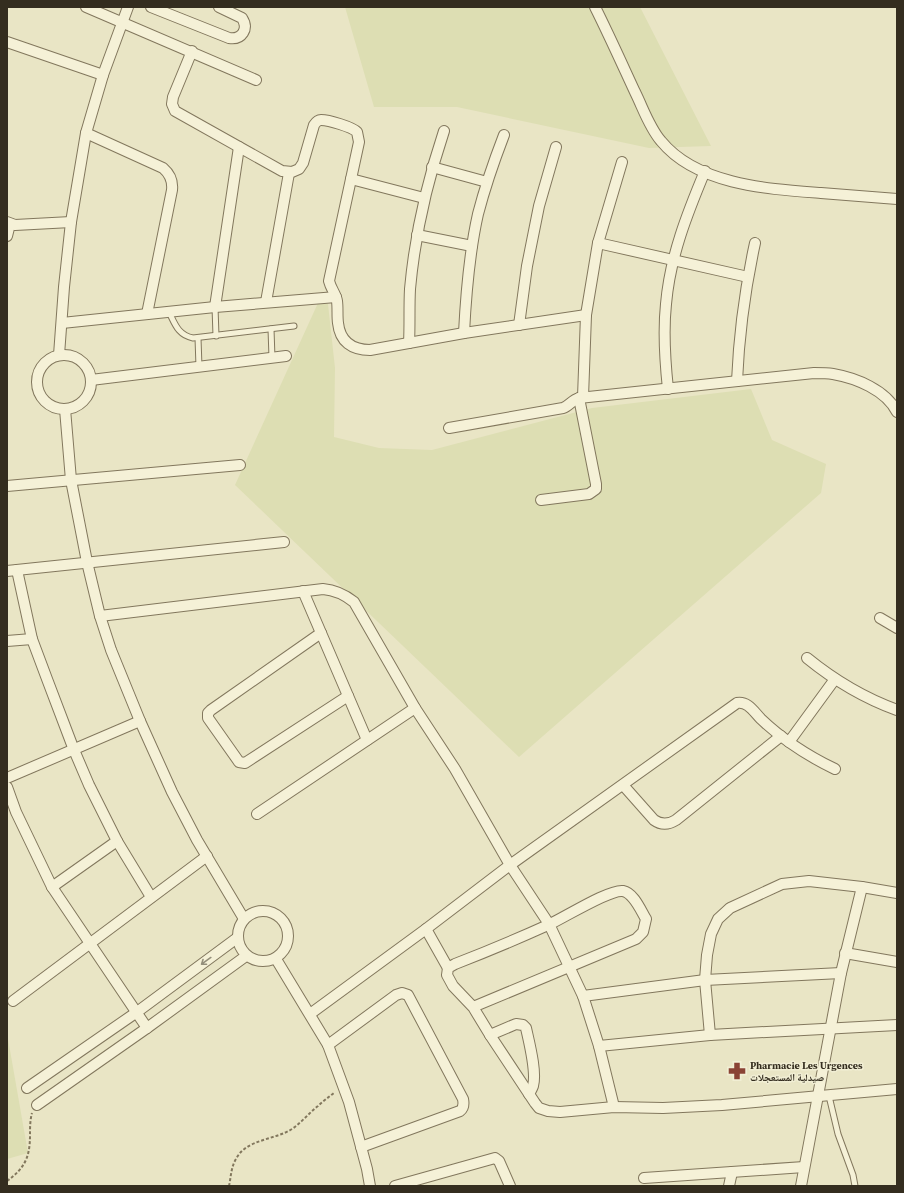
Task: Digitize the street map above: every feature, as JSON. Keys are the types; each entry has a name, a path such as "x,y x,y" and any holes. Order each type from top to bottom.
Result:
{"street":[{"path":"86,7 192,51 256,80"},
{"path":"59,355 71,222 86,133 103,75 128,7"},
{"path":"151,7 228,38 239,37 244,32 245,28 242,18 218,7"},
{"path":"595,7 653,130 660,140 678,157 704,171 729,180 774,189 897,199"},
{"path":"7,42 103,75"},
{"path":"192,51 173,97 173,107 178,113 282,171 289,173 296,171 301,167 314,125 318,121 323,120 350,127 357,132 359,142 330,276 330,286 336,297 340,331 348,344 354,348 370,350 464,333 586,315"},
{"path":"409,343 410,289 417,235 432,166 444,131"},
{"path":"86,133 163,168 169,174 172,182 172,190 147,314"},
{"path":"464,333 466,289 472,246 487,182 504,135"},
{"path":"215,307 239,147"},
{"path":"519,325 527,266 537,213 556,147"},
{"path":"541,500 589,494 596,489 581,398 586,315 598,243 622,162"},
{"path":"432,166 487,182"},
{"path":"668,389 664,346 665,310 673,260 685,220 704,171"},
{"path":"266,302 289,173"},
{"path":"351,179 424,198"},
{"path":"8,228 15,225 71,222"},
{"path":"417,235 472,246"},
{"path":"598,243 748,277"},
{"path":"737,381 739,340 748,277 755,243"},
{"path":"62,323 266,302 336,297"},
{"path":"59,355 69,355 77,358 84,364 89,371 91,380 87,396 82,402 75,407 65,409 49,405 42,398 38,390 36,380 38,371 43,364 51,358 59,355"},
{"path":"91,380 286,356"},
{"path":"449,428 563,408 569,405 573,400 581,398 814,373 832,374 853,380 872,388 886,397 897,412"},
{"path":"65,409 71,480 87,562 100,616 111,650 140,721 172,792 244,919"},
{"path":"7,486 240,465"},
{"path":"151,897 117,841 89,785 74,750 32,639 12,570 284,542"},
{"path":"100,616 323,589 343,594 354,602 415,708 455,769 510,865 549,924 583,996 599,1046 614,1106"},
{"path":"303,591 367,740"},
{"path":"880,618 897,628"},
{"path":"321,633 210,710 208,713 208,718 239,762 245,763 348,696"},
{"path":"7,641 32,639"},
{"path":"807,658 835,679 897,710"},
{"path":"623,785 654,820 664,824 673,822 785,739 835,679"},
{"path":"310,1014 510,865 737,703 747,704 785,739 819,761 835,769"},
{"path":"257,814 415,708"},
{"path":"7,778 140,721"},
{"path":"7,787 16,812 52,886 147,1028"},
{"path":"52,886 117,841"},
{"path":"13,1001 207,856"},
{"path":"710,1035 705,980 710,934 718,919 730,908 782,884 809,881 862,887 897,893"},
{"path":"801,1186 829,1029 862,887"},
{"path":"448,968 620,891 630,894 646,919 644,932 636,939 473,1007"},
{"path":"260,911 277,915 288,928 289,937 287,946 283,953 276,959 268,962 260,962 246,956 242,951 237,938 240,924 244,919 251,914 260,911"},
{"path":"426,929 448,968 448,975 453,986 473,1007 534,1104 539,1108 548,1111 560,1112 614,1106 663,1108 722,1105 897,1090"},
{"path":"27,1088 137,1012 237,938"},
{"path":"846,953 897,962"},
{"path":"37,1105 246,956"},
{"path":"276,959 328,1045 344,1085 367,1169 370,1186"},
{"path":"583,996 705,980 841,973"},
{"path":"328,1045 396,995 408,995 463,1098 464,1106 460,1111 361,1147"},
{"path":"490,1035 516,1024 523,1025 526,1028 534,1077 533,1086 529,1094"},
{"path":"599,1046 710,1035 897,1024"},
{"path":"395,1186 495,1158 499,1161 510,1186"},
{"path":"644,1178 804,1167"},
{"path":"729,1186 732,1172"}],"lane":[{"path":"215,307 216,336"},
{"path":"169,312 178,331 188,337 198,338 294,326"},
{"path":"271,329 272,358"},
{"path":"198,338 199,367"},
{"path":"829,1096 838,1134 853,1175 855,1186"}],"path":[{"path":"229,1186 235,1159 241,1151 292,1129 318,1105 344,1085"},
{"path":"7,1181 17,1174 26,1161 30,1148 31,1117 37,1105"}],"green space":[{"path":"345,7 640,7 711,146 649,148 457,107 374,107"},
{"path":"318,303 328,304 335,368 334,437 379,448 432,450 592,408 751,389 772,440 826,464 821,493 519,757 235,485"},
{"path":"7,1033 28,1153 7,1159"}],"place":[{"name":"Pharmacie Les Urgences صيدلية المستعجلات","path":"737,1071"}]}
